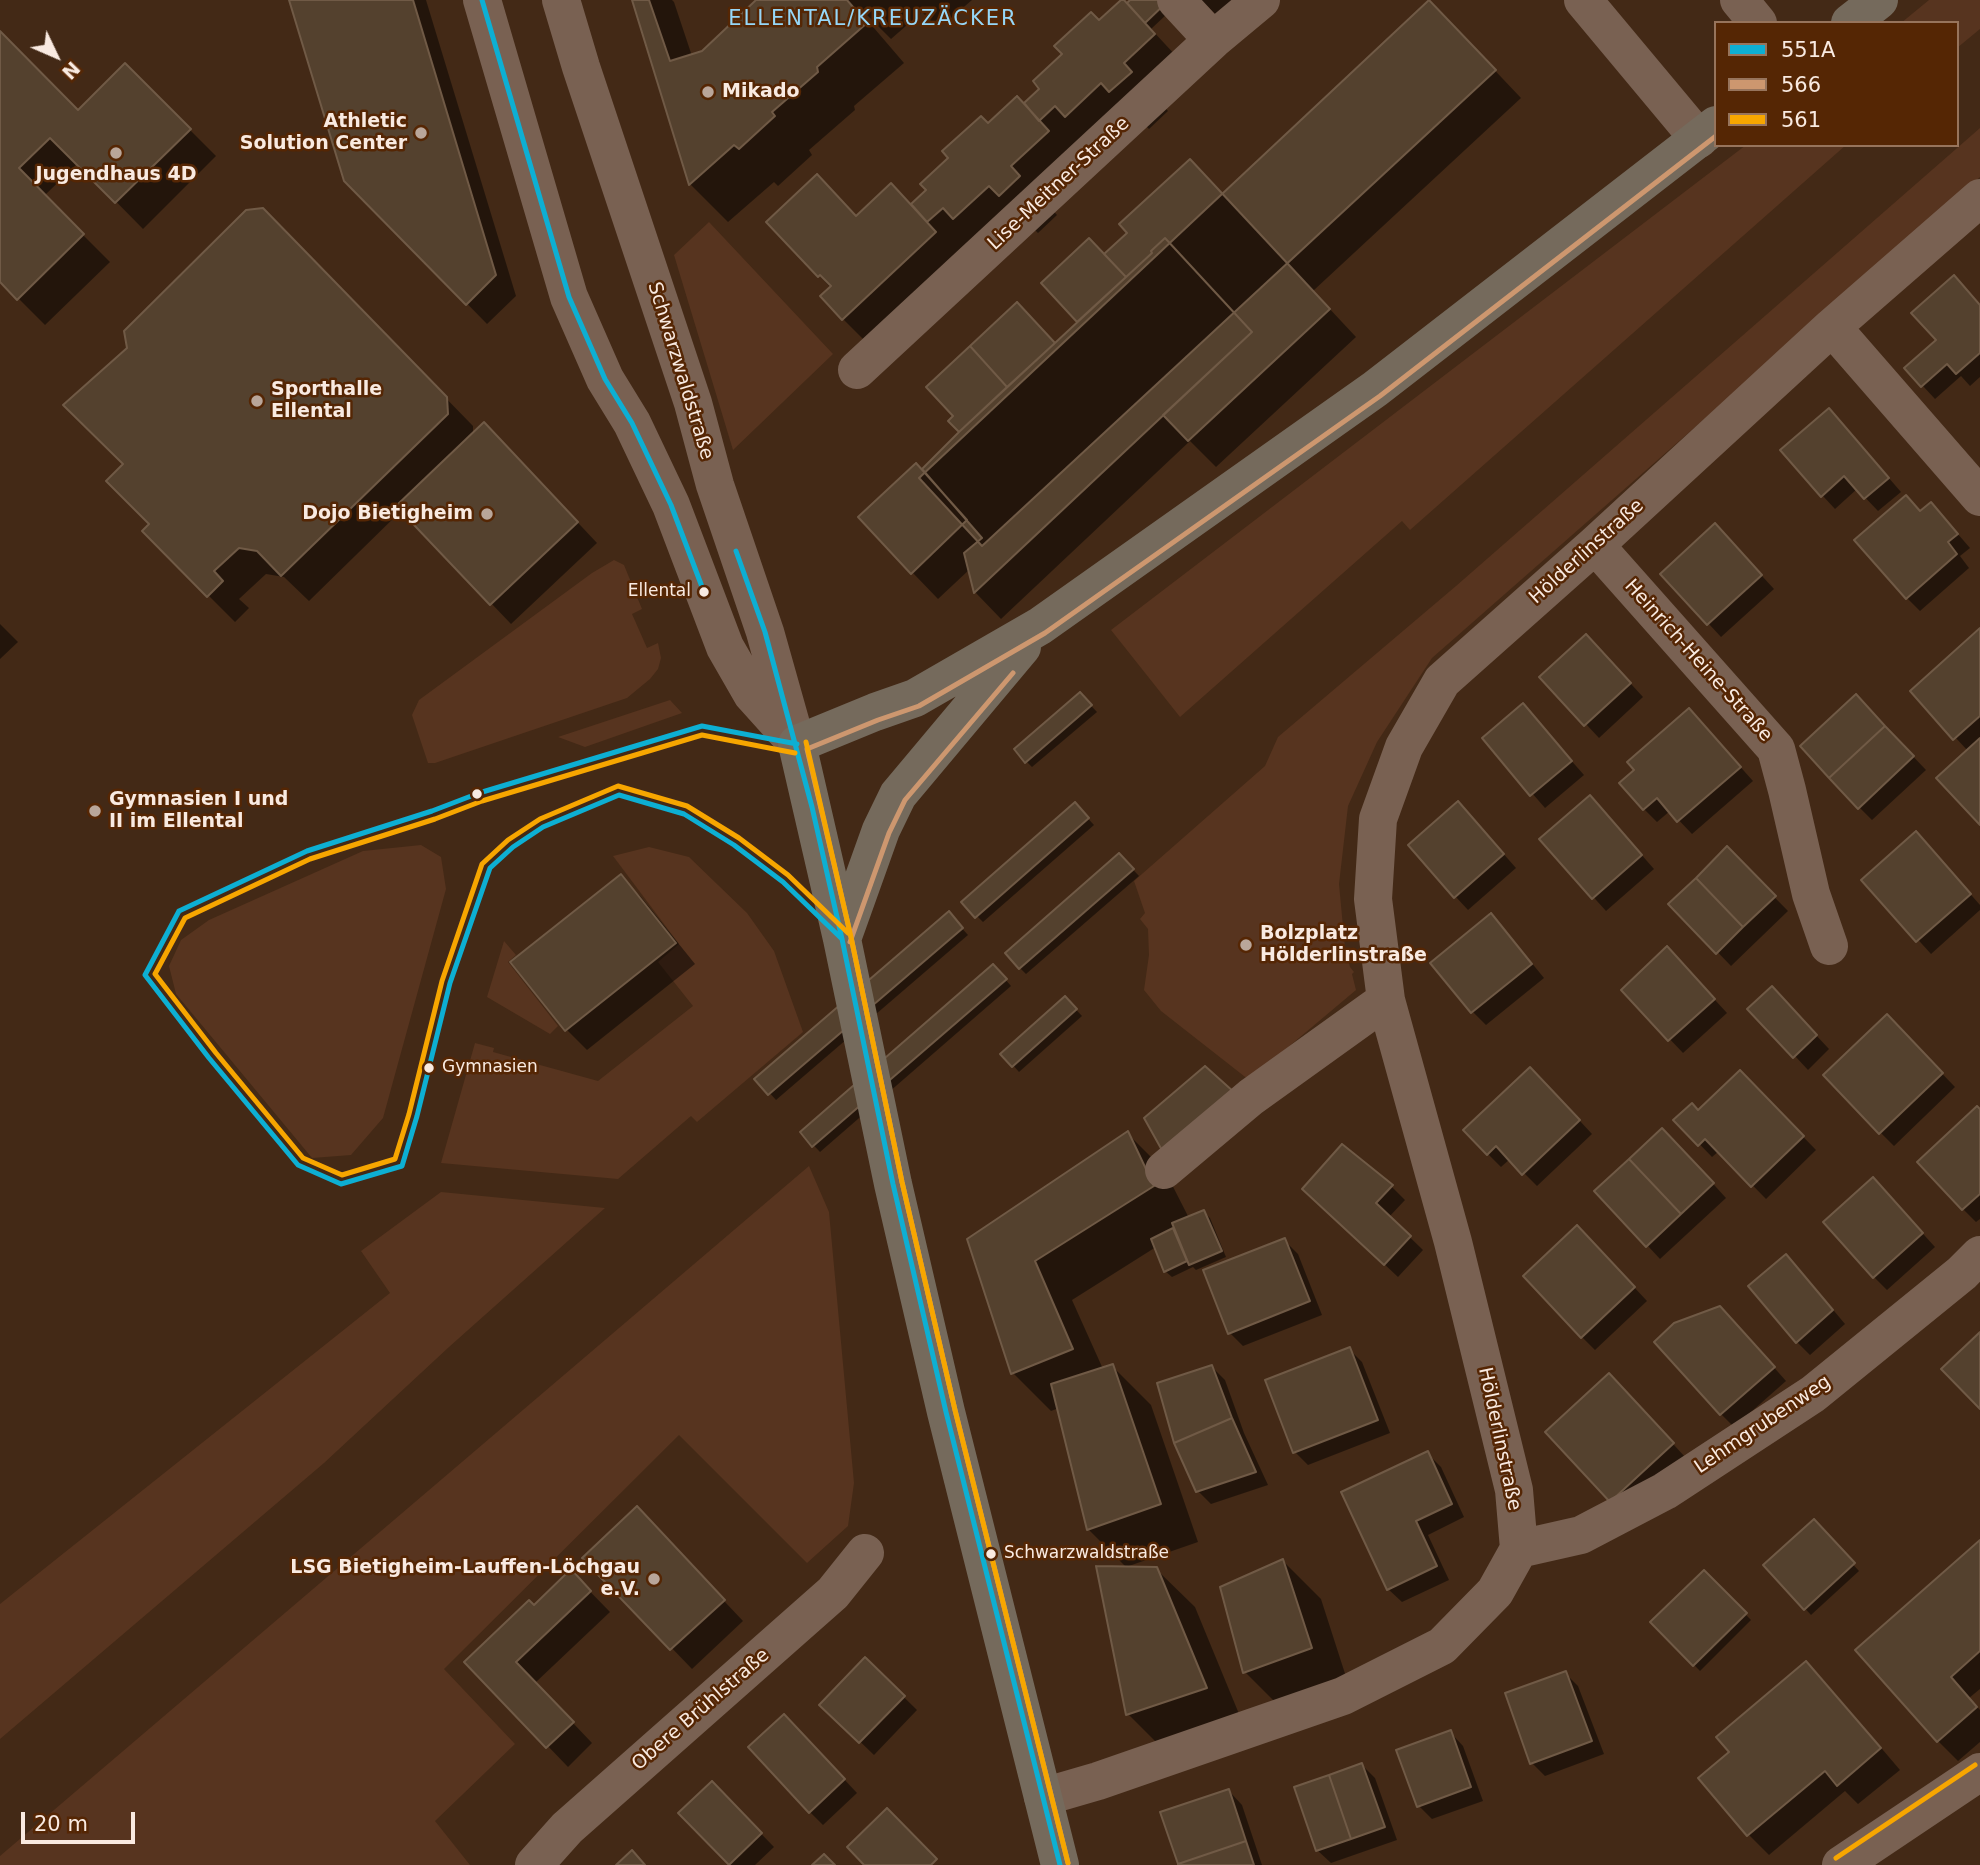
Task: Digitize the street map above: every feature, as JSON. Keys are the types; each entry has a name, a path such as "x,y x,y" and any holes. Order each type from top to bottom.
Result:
{"main road":[{"path":"1853,21 1879,0"},
{"path":"797,744 915,698 1040,626 1375,389 1707,132"},
{"path":"842,939 881,830 898,795 1040,626"},
{"name":"Schwarzwaldstraße","path":"797,744 943,1399 1060,1865"}],"street":[{"name":"Schwarzwaldstraße","path":"482,0 569,297 605,379 632,423 671,505 725,647 752,694 797,744"},
{"name":"Schwarzwaldstraße","path":"561,0 693,403 715,485 765,632 797,744"},
{"path":"1176,0 1213,40"},
{"name":"Lise-Meitner-Straße","path":"857,370 1213,40 1261,0"},
{"path":"1583,0 1707,132"},
{"path":"1738,0 1756,21"},
{"name":"Hölderlinstraße","path":"1519,1549 1514,1490 1453,1242 1386,1000 1373,899 1378,819 1404,747 1443,681 1832,327 1980,198"},
{"path":"1832,327 1980,497"},
{"name":"Heinrich-Heine-Straße","path":"1595,545 1776,749 1811,894 1829,946"},
{"path":"1164,1170 1251,1097 1386,1000"},
{"name":"Lehmgrubenweg","path":"1519,1549 1581,1535 1665,1490 1813,1394 1962,1273 1980,1255"},
{"path":"1043,1797 1111,1777 1343,1696 1442,1646 1496,1592 1519,1549"},
{"name":"Obere Brühlstraße","path":"534,1865 567,1828 833,1593 865,1553"},
{"path":"1841,1865 1980,1772"}],"shaded area":[{"path":"1929,0 1980,0 1980,29 1959,46 1959,21 1903,21"},
{"path":"1980,128 1980,177 1432,658 1377,742 1348,806 1339,884 1345,948 1354,972 1352,974 1356,990 1249,1080 1161,1011 1144,990 1149,955 1148,929 1140,919 1145,913 1134,881 1265,766 1278,737 1456,586"},
{"path":"1743,147 1844,147 1410,530 1402,521 1180,717 1111,630"},
{"path":"709,222 833,354 733,450 674,255"},
{"path":"614,560 624,565 642,609 632,614 647,648 658,643 661,658 658,669 650,679 627,698 435,763 428,763 412,715 419,700 592,573"},
{"path":"670,700 682,713 585,747 558,737"},
{"path":"421,845 441,857 446,889 383,1118 351,1155 312,1158 176,994 169,966 181,940 209,920 363,851"},
{"path":"649,847 689,857 747,913 774,951 803,1032 697,1122 691,1116 618,1179 441,1163 475,1043 494,1048 493,1052 598,1081 693,1006 658,962 679,944 613,856"},
{"path":"504,941 516,955 508,962 558,1026 550,1034 487,997"},
{"path":"809,1166 829,1212 854,1483 848,1526 807,1563 679,1435 444,1669 515,1744 435,1821 470,1865 0,1865 0,1856"},
{"path":"441,1192 605,1208 324,1463 0,1739 0,1604 390,1293 361,1251"}],"building":[{"path":"289,0 413,0 496,275 466,305 344,181"},
{"path":"632,0 649,0 670,61 702,51 756,0 847,0 867,23 817,67 818,72 772,112 775,116 739,149 734,145 689,185"},
{"path":"1124,0 1155,34 1124,63 1132,72 1109,92 1101,83 1065,117 1055,106 1039,121 1024,103 1039,89 1033,81 1062,54 1054,46 1091,12 1099,20"},
{"path":"1130,0 1169,0 1145,23 1127,3"},
{"path":"1429,0 1496,70 982,546 919,478"},
{"name":"Jugendhaus 4D","path":"0,31 78,110 125,63 191,129 115,203 50,138 19,168 84,234 17,300 0,282"},
{"path":"1017,96 1049,131 1011,166 1020,176 999,196 989,186 953,219 943,208 927,222 911,204 926,190 920,184 948,158 942,151 981,116 988,123"},
{"path":"1190,159 1330,309 1188,441 1163,415 1252,332 1165,238 1126,277 1104,254 1127,233 1119,224"},
{"path":"817,174 856,216 891,183 936,232 842,320 820,296 831,286 820,275 818,277 766,222"},
{"name":"Sporthalle Ellental","path":"263,208 447,397 448,414 281,576 257,551 239,548 214,571 223,581 207,597 142,531 149,524 106,481 123,464 63,405 127,348 124,331 246,210"},
{"path":"1089,238 1126,277 1077,322 1041,283"},
{"path":"1165,238 1252,332 974,593 964,553 982,538 922,469"},
{"path":"1954,275 1980,305 1980,353 1956,374 1947,364 1921,387 1904,368 1936,340 1911,313"},
{"path":"1017,302 1055,343 1007,387 970,346"},
{"path":"970,346 1007,387 959,432 948,421 953,416 926,387"},
{"path":"1829,408 1889,478 1864,499 1844,476 1821,497 1780,450"},
{"name":"Dojo Bietigheim","path":"484,422 578,522 490,605 396,506"},
{"path":"916,463 967,520 911,574 858,517"},
{"path":"1906,495 1920,511 1931,502 1958,534 1948,542 1957,554 1906,599 1854,540"},
{"path":"1715,523 1762,575 1707,625 1660,574"},
{"path":"1980,628 1980,716 1953,740 1910,691"},
{"path":"1586,634 1631,683 1584,726 1539,677"},
{"path":"1080,692 1092,705 1025,763 1014,749"},
{"path":"1856,694 1885,726 1829,778 1800,746"},
{"path":"1523,703 1572,761 1530,796 1482,738"},
{"path":"1689,708 1741,767 1677,822 1657,798 1643,810 1619,783 1634,770 1627,762"},
{"path":"1885,726 1914,756 1858,809 1829,778"},
{"path":"1980,738 1980,825 1936,778"},
{"path":"1590,795 1642,855 1592,899 1539,839"},
{"path":"1458,801 1504,854 1454,898 1408,845"},
{"path":"1075,802 1089,818 975,918 961,902"},
{"path":"1916,831 1971,894 1916,942 1861,880"},
{"path":"1727,846 1776,896 1743,927 1696,878"},
{"path":"1119,853 1134,869 1019,969 1005,953"},
{"path":"621,874 676,943 565,1031 510,962"},
{"path":"1696,878 1743,927 1716,954 1668,904"},
{"path":"949,911 963,928 768,1095 754,1079"},
{"path":"1491,913 1532,964 1471,1013 1430,963"},
{"path":"1667,946 1715,999 1668,1041 1621,990"},
{"path":"993,964 1007,979 812,1147 800,1132"},
{"path":"1772,986 1817,1035 1793,1058 1747,1009"},
{"path":"1065,996 1077,1009 1012,1067 1000,1054"},
{"path":"1887,1014 1943,1073 1879,1134 1823,1075"},
{"path":"1205,1066 1235,1093 1163,1152 1144,1118"},
{"path":"1530,1067 1580,1120 1522,1175 1496,1146 1487,1155 1463,1130"},
{"path":"1740,1070 1804,1136 1751,1187 1705,1139 1698,1146 1673,1120 1692,1103 1698,1110"},
{"path":"1977,1106 1980,1109 1980,1194 1962,1210 1917,1162"},
{"path":"1662,1128 1714,1183 1681,1214 1629,1159"},
{"path":"1128,1131 1154,1186 1035,1261 1073,1349 1011,1374 967,1239"},
{"path":"1342,1144 1393,1185 1376,1203 1411,1236 1384,1265 1302,1189"},
{"path":"1629,1159 1681,1214 1646,1247 1594,1191"},
{"path":"1873,1177 1923,1233 1873,1278 1823,1222"},
{"path":"1204,1210 1222,1251 1189,1265 1172,1223"},
{"path":"1577,1225 1635,1287 1581,1338 1523,1276"},
{"path":"1173,1228 1187,1261 1164,1272 1151,1239"},
{"path":"1285,1238 1310,1301 1228,1334 1203,1270"},
{"path":"1786,1254 1833,1310 1796,1343 1748,1286"},
{"path":"1720,1306 1775,1367 1720,1415 1654,1342 1674,1323"},
{"path":"1980,1332 1980,1409 1941,1369"},
{"path":"1350,1347 1378,1420 1293,1453 1265,1380"},
{"path":"1113,1364 1161,1504 1087,1530 1051,1384"},
{"path":"1212,1365 1232,1418 1174,1443 1157,1383"},
{"path":"1609,1373 1674,1443 1610,1502 1545,1432"},
{"path":"1232,1418 1256,1472 1196,1492 1174,1443"},
{"path":"1428,1451 1452,1504 1416,1521 1437,1566 1387,1590 1341,1492"},
{"name":"LSG Bietigheim-Lauffen-Löchgau e.V.","path":"637,1506 725,1600 670,1650 582,1558"},
{"path":"1814,1519 1855,1563 1804,1610 1763,1565"},
{"path":"1980,1540 1980,1651 1951,1677 1977,1707 1937,1742 1855,1650"},
{"path":"1283,1559 1312,1648 1243,1673 1220,1587"},
{"path":"1096,1566 1157,1567 1207,1688 1126,1715"},
{"path":"571,1569 591,1591 516,1662 574,1722 546,1748 464,1662 529,1600 534,1605"},
{"path":"1704,1570 1747,1613 1693,1666 1650,1622"},
{"path":"865,1657 905,1696 859,1743 819,1705"},
{"path":"1806,1661 1881,1748 1837,1786 1825,1771 1747,1836 1698,1778 1729,1752 1716,1737"},
{"path":"1566,1671 1592,1741 1530,1764 1505,1693"},
{"path":"784,1714 845,1779 809,1813 748,1747"},
{"path":"1451,1730 1471,1787 1417,1807 1396,1750"},
{"path":"1362,1763 1385,1827 1351,1839 1329,1775"},
{"path":"1329,1775 1351,1839 1316,1851 1294,1787"},
{"path":"712,1781 762,1833 729,1865 678,1813"},
{"path":"1229,1789 1246,1841 1178,1864 1160,1812"},
{"path":"887,1808 937,1859 931,1865 864,1865 847,1847"},
{"path":"1246,1841 1254,1865 1178,1865 1178,1864"},
{"path":"632,1850 645,1865 616,1865"},
{"path":"824,1854 835,1865 812,1865"}],"transit line":[{"name":"551A","path":"482,0 569,297 605,379 632,423 671,505 704,592"},
{"name":"566","path":"1068,1863 955,1410 807,749 919,706 1045,633 1380,396 1714,138"},
{"name":"551A","path":"736,551 765,632 812,807 893,1184 946,1412 1060,1865"},
{"name":"566","path":"850,942 889,833 905,800 1013,673"},
{"name":"551A","path":"179,911 307,851 479,793 702,726 797,744"},
{"name":"561","path":"795,753 702,735 482,801 310,859 185,918 155,974 303,1158 342,1175 395,1159 442,981 482,864 508,840 540,819 618,786 687,806 739,838 788,875 848,933"},
{"name":"561","path":"806,742 955,1410 1068,1863"},
{"name":"551A","path":"179,911 145,975 209,1058 298,1165 341,1184 402,1166 450,983 490,868 513,847 543,827 619,795 684,814 734,845 783,882 842,939"},
{"name":"561","path":"1836,1858 1975,1765"}],"place":[{"name":"Mikado","path":"708,92"},
{"name":"Athletic Solution Center","path":"421,133"},
{"name":"Jugendhaus 4D","path":"116,153"},
{"name":"Sporthalle Ellental","path":"257,401"},
{"name":"Dojo Bietigheim","path":"487,514"},
{"name":"Ellental","path":"704,592"},
{"name":"Gymnasien I und II im Ellental","path":"95,811"},
{"name":"Bolzplatz Hölderlinstraße","path":"1246,945"},
{"name":"Gymnasien","path":"429,1068"},
{"name":"Schwarzwaldstraße","path":"991,1554"},
{"name":"LSG Bietigheim-Lauffen-Löchgau e.V.","path":"654,1579"}],"district":[{"name":"ELLENTAL/KREUZÄCKER","path":"873,20"}]}
